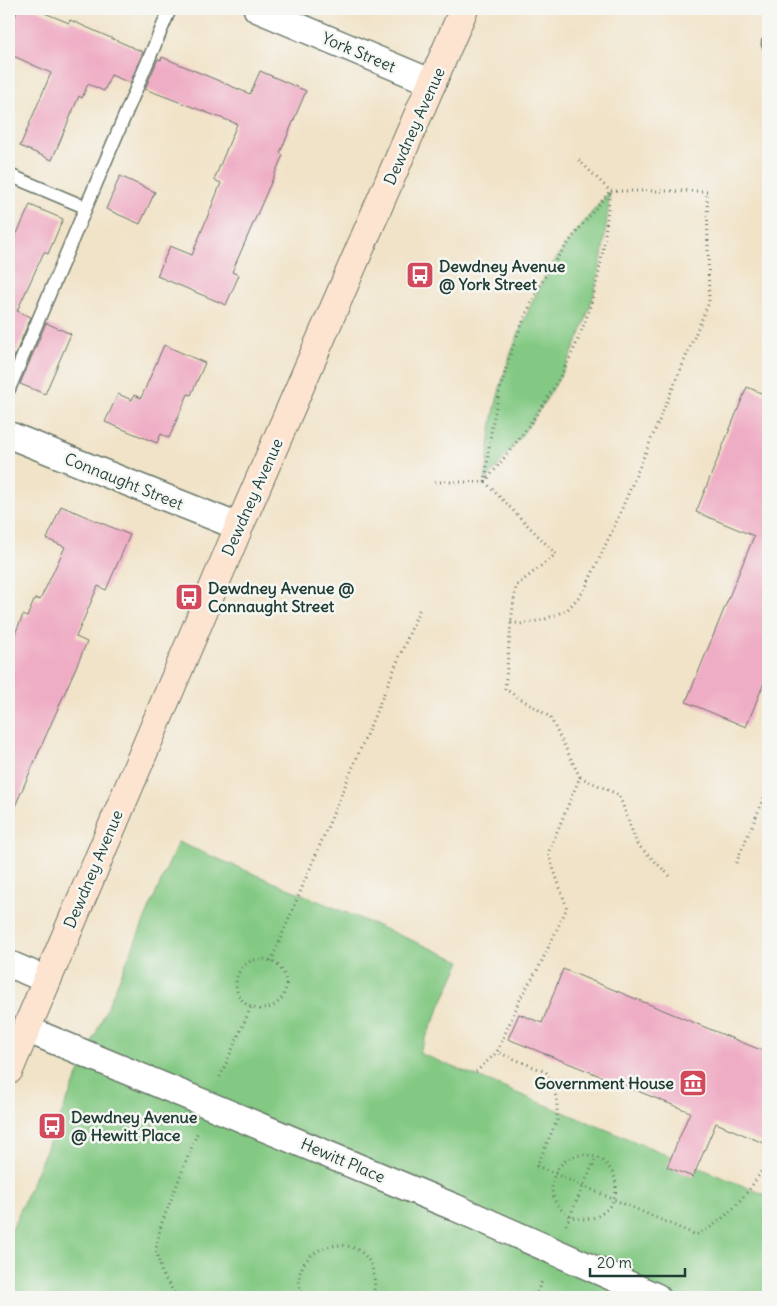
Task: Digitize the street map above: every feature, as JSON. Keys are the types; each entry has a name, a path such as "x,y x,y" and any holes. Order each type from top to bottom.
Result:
{"main road":[{"name":"Dewdney Avenue","path":"9,1070 239,527 464,9"}],"street":[{"name":"York Street","path":"257,9 433,83"},
{"name":"Connaught Street","path":"9,435 239,527"},
{"path":"9,964 47,980"},
{"name":"Hewitt Place","path":"26,1029 454,1207 657,1297"}],"lane":[{"path":"9,388 170,9"},
{"path":"9,174 85,208"}],"path":[{"path":"511,622 520,624 543,620 567,610 584,592 616,525 709,302 707,191 610,191 578,159"},
{"path":"485,482 524,435 553,391 574,349 593,296 604,246 610,191"},
{"path":"485,482 492,422 504,377 522,327 541,284 559,255 610,191"},
{"path":"435,482 485,482 556,554 516,586 505,689 550,717 580,777 619,795 637,844 670,876"},
{"path":"271,960 420,608"},
{"path":"476,1072 497,1052 521,997 540,967 567,908 548,853 580,777"},
{"path":"736,863 768,789"},
{"path":"253,960 271,960 282,969 286,981 284,994 276,1004 264,1009 251,1007 243,1001 238,992 236,983 238,973 244,965 253,960"},
{"path":"177,1297 162,1274 156,1249 161,1225 209,1104 251,1007"},
{"path":"497,1052 546,1072 552,1081 557,1101 557,1120 537,1166 696,1235 708,1230 723,1218 756,1181 768,1160"},
{"path":"584,1154 596,1156 607,1164 614,1174 616,1187 613,1200 606,1210 595,1217 582,1219 570,1216 560,1209 553,1198 551,1186 554,1173 561,1163 572,1156 584,1154"},
{"path":"303,1297 300,1291 300,1280 302,1268 308,1258 317,1250 328,1245 341,1245 354,1248 365,1256 372,1267 375,1280 371,1297"}],"green space":[{"path":"610,191 604,244 585,323 549,395 519,439 485,482 496,404 506,369 525,318 540,286 555,261"},
{"path":"178,842 461,961 419,1053 768,1196 767,1297 9,1297 9,1236"}],"building":[{"path":"18,9 35,9 69,23 70,20 143,52 130,83 111,75 104,91 88,84 82,98 79,96 52,160 20,146 51,73 9,54 9,32"},
{"path":"162,57 250,94 260,71 306,91 280,153 283,155 232,272 239,275 226,305 157,276 170,246 192,255 221,183 214,180 237,124 145,89 158,59 161,60"},
{"path":"120,176 155,192 140,224 106,209"},
{"path":"30,205 63,219 48,254 44,252 17,311 31,317 9,369 9,251"},
{"path":"46,323 71,334 45,394 20,384"},
{"path":"164,345 205,363 191,395 188,394 169,438 161,434 157,443 105,422 118,394 132,400 134,395 141,398"},
{"path":"747,387 768,396 768,673 746,727 686,702 754,536 696,512"},
{"path":"61,506 130,535 106,590 98,586 76,637 87,642 9,820 9,648 23,615 27,617 35,598 40,600 65,547 47,539"},
{"name":"Government House","path":"563,969 768,1053 768,1145 716,1123 693,1177 667,1167 690,1112 508,1039 519,1014 542,1023"}],"place":[{"name":"Dewdney Avenue @ York Street","path":"420,275"},
{"name":"Dewdney Avenue @ Connaught Street","path":"189,597"},
{"name":"Government House","path":"693,1083"},
{"name":"Dewdney Avenue @ Hewitt Place","path":"52,1126"}]}
